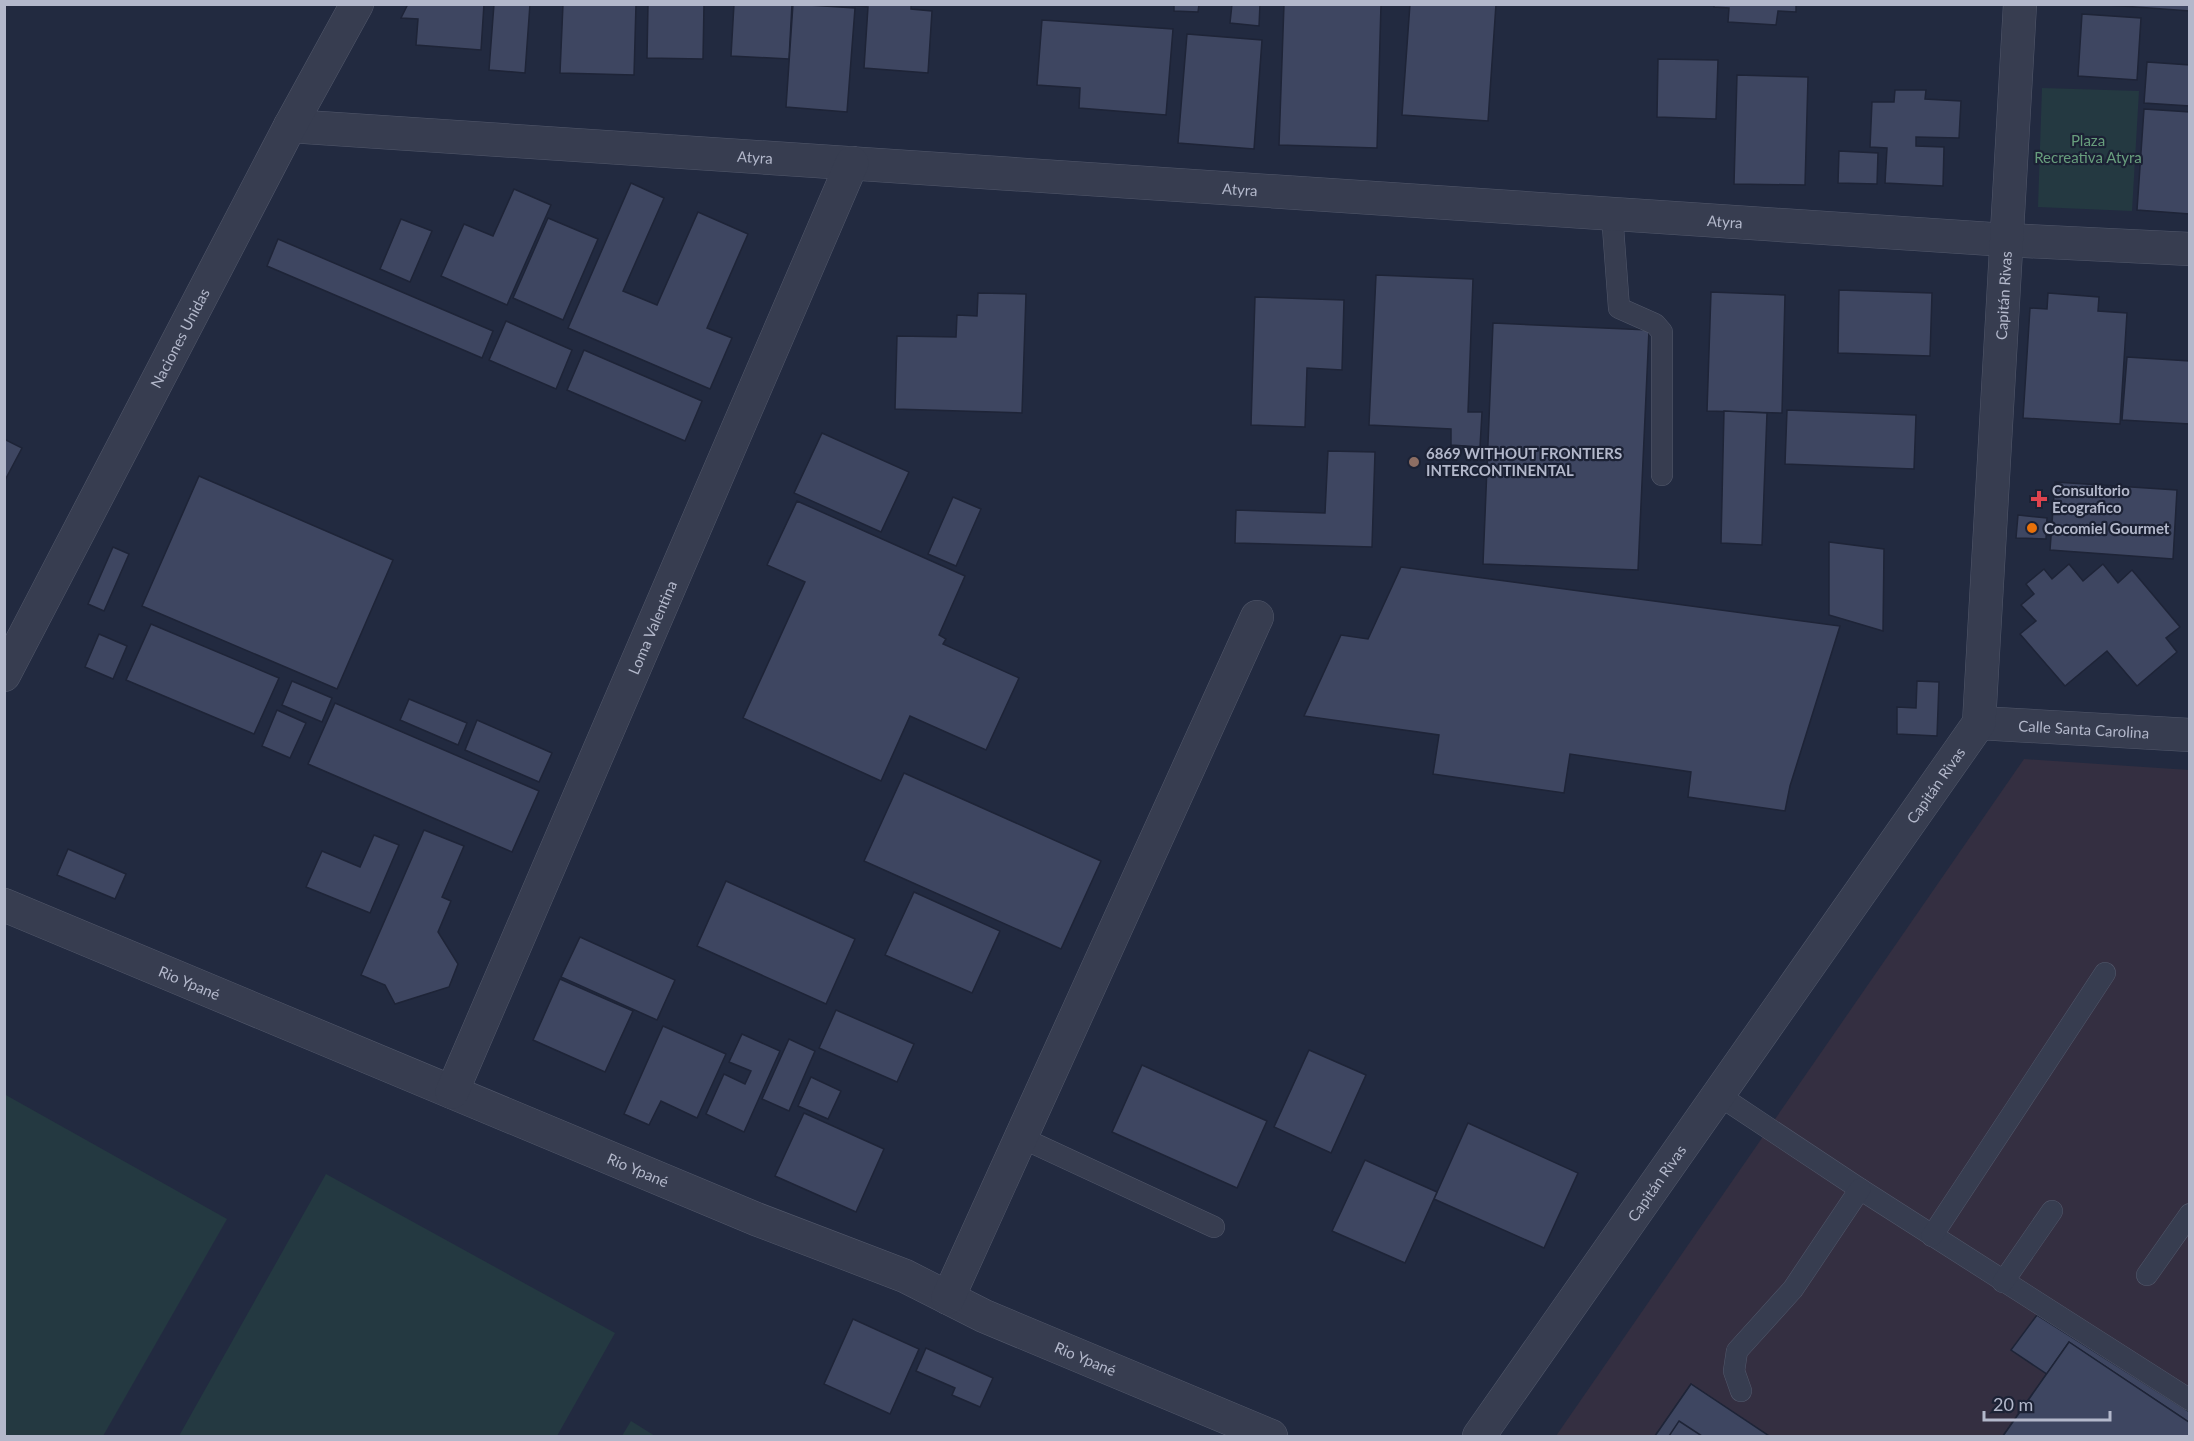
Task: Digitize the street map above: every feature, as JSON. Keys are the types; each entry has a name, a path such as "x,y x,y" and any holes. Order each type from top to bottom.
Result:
{"street":[{"name":"Naciones Unidas","path":"4,675 290,126 357,4"},
{"name":"Capitán Rivas","path":"1479,1437 1979,723 2020,4"},
{"name":"Atyra","path":"290,126 2006,240 2190,249"},
{"name":"Loma Valentina","path":"452,1092 852,163"},
{"path":"948,1298 1257,617"},
{"name":"Calle Santa Carolina","path":"1979,723 2190,735"},
{"name":"Rio Ypané","path":"4,905 804,1238 905,1276 984,1316 1271,1437"}],"lane":[{"path":"1612,214 1619,308 1655,324 1662,332 1662,475"},
{"path":"1932,1236 2105,973"},
{"path":"1717,1094 1932,1236 2190,1401"},
{"path":"1020,1137 1215,1227"},
{"path":"1741,1391 1734,1371 1737,1351 1793,1289 1860,1189"},
{"path":"2003,1282 2052,1211"},
{"path":"2147,1275 2190,1214"}],"shaded area":[{"path":"2024,759 2189,770 2189,1436 1556,1436"}],"green space":[{"name":"Plaza Recreativa Atyra","path":"2042,88 2139,91 2132,211 2038,207"},
{"path":"4,1094 227,1219 103,1436 5,1436"},
{"path":"326,1174 615,1333 557,1436 179,1436"},
{"path":"631,1421 655,1436 622,1436"}],"building":[{"path":"408,4 484,4 481,50 416,45 418,19 401,18"},
{"path":"494,4 530,4 525,73 489,70"},
{"path":"563,4 636,4 634,75 560,73"},
{"path":"648,4 704,4 703,59 647,58"},
{"path":"734,4 792,4 789,59 731,56"},
{"path":"793,4 855,8 847,112 786,107"},
{"path":"838,4 911,4 911,9 932,11 928,73 864,68 868,7"},
{"path":"1174,4 1199,4 1198,12 1174,11"},
{"path":"1232,4 1260,4 1259,26 1230,23"},
{"path":"1284,4 1381,4 1377,148 1279,145"},
{"path":"1410,4 1496,4 1488,121 1402,115"},
{"path":"1714,4 1796,4 1796,12 1778,11 1776,25 1728,22 1729,8 1714,7"},
{"path":"2095,4 2190,4 2190,11"},
{"path":"2082,14 2141,18 2137,80 2078,76"},
{"path":"1042,20 1173,29 1166,115 1079,108 1080,88 1037,85"},
{"path":"1187,34 1262,40 1254,149 1178,143"},
{"path":"1658,59 1718,60 1716,119 1657,117"},
{"path":"2147,62 2190,65 2190,106 2144,103"},
{"path":"1737,75 1808,77 1805,185 1734,184"},
{"path":"1895,90 1926,90 1925,99 1961,101 1959,138 1916,137 1916,146 1944,147 1943,186 1885,183 1887,148 1870,147 1872,102 1894,102"},
{"path":"2144,109 2190,112 2190,214 2137,210"},
{"path":"1839,151 1878,153 1877,184 1838,183"},
{"path":"631,183 664,198 623,291 657,305 698,212 748,234 707,328 732,338 710,389 568,328"},
{"path":"514,189 551,205 507,305 441,276 464,224 493,236"},
{"path":"548,218 598,239 563,320 513,298"},
{"path":"401,219 432,231 410,282 380,269"},
{"path":"278,239 493,331 482,358 267,266"},
{"path":"1376,275 1473,279 1468,412 1482,412 1480,447 1451,445 1451,429 1369,425"},
{"path":"1839,290 1932,293 1930,356 1838,353"},
{"path":"1711,292 1785,295 1782,413 1707,411"},
{"path":"978,293 1026,294 1022,413 895,409 897,336 956,337 957,315 977,316"},
{"path":"2048,293 2099,297 2098,311 2127,313 2120,424 2023,418 2030,308 2047,309"},
{"path":"1255,297 1344,300 1342,370 1307,368 1305,427 1251,425"},
{"path":"506,321 572,350 556,389 489,360"},
{"path":"1493,323 1649,330 1638,570 1483,564"},
{"path":"584,350 702,401 685,441 567,390"},
{"path":"2127,357 2190,361 2190,424 2122,420"},
{"path":"1787,410 1916,415 1914,469 1785,464"},
{"path":"1724,411 1767,413 1762,545 1721,543"},
{"path":"822,433 909,472 881,532 794,493"},
{"path":"4,439 22,448 4,482"},
{"path":"1328,451 1375,452 1372,547 1235,543 1236,510 1325,513"},
{"path":"199,476 393,560 337,689 142,606"},
{"path":"2055,482 2177,490 2173,559 2050,550"},
{"path":"953,497 981,509 956,566 928,554"},
{"path":"797,501 965,576 939,635 946,639 943,644 1019,678 986,750 910,716 881,781 743,718 805,582 767,565"},
{"name":"Cocomiel Gourmet","path":"2018,515 2047,518 2046,539 2016,538"},
{"path":"1829,542 1884,549 1883,631 1829,615"},
{"path":"113,547 129,554 104,611 88,604"},
{"path":"2069,564 2083,581 2103,564 2118,583 2132,570 2180,627 2166,638 2177,652 2137,686 2107,651 2065,686 2020,634 2036,621 2021,605 2034,594 2026,584 2044,569 2052,579"},
{"path":"1401,567 1840,626 1790,786 1785,811 1688,797 1691,772 1570,754 1564,793 1433,774 1439,735 1304,716 1341,635 1368,639"},
{"path":"151,624 279,678 254,734 126,680"},
{"path":"99,634 127,646 113,679 85,667"},
{"path":"292,681 332,698 322,722 282,705"},
{"path":"1917,681 1939,682 1937,736 1897,734 1897,707 1916,708"},
{"path":"409,699 467,723 458,745 400,720"},
{"path":"335,703 539,791 512,852 308,764"},
{"path":"277,710 306,723 290,758 262,746"},
{"path":"477,720 552,753 539,782 465,750"},
{"path":"904,773 1101,861 1061,949 864,861"},
{"path":"424,830 464,846 442,897 451,901 438,932 458,964 449,987 395,1004 385,985 361,975"},
{"path":"374,835 399,845 370,913 306,887 322,851 360,867"},
{"path":"68,849 126,874 115,899 57,875"},
{"path":"726,881 855,939 826,1004 697,946"},
{"path":"914,892 1000,931 972,993 885,955"},
{"path":"580,937 675,980 657,1020 561,977"},
{"path":"560,979 633,1011 605,1072 533,1040"},
{"path":"836,1010 914,1044 897,1082 819,1048"},
{"path":"663,1026 726,1054 697,1118 661,1101 649,1125 624,1114"},
{"path":"742,1034 780,1051 744,1132 706,1114 724,1074 745,1084 751,1071 729,1062"},
{"path":"789,1039 815,1051 789,1111 762,1099"},
{"path":"1309,1050 1366,1075 1331,1153 1274,1127"},
{"path":"1142,1065 1267,1121 1237,1188 1112,1132"},
{"path":"811,1077 841,1091 828,1119 798,1106"},
{"path":"804,1113 884,1149 856,1212 775,1176"},
{"path":"1468,1123 1578,1173 1544,1248 1434,1199"},
{"path":"1365,1160 1437,1192 1405,1263 1332,1231"},
{"path":"2037,1315 2190,1412 2190,1436 2033,1436 2066,1387 2011,1350"},
{"path":"853,1319 919,1349 890,1414 824,1384"},
{"path":"2069,1342 2190,1423 2190,1436 2003,1436"},
{"path":"2069,1342 2190,1423 2190,1436 2003,1436"},
{"path":"926,1348 993,1378 980,1407 952,1395 955,1388 916,1371"},
{"path":"1691,1384 1769,1436 1655,1436"},
{"path":"1691,1384 1769,1436 1655,1436"},
{"path":"1679,1421 1702,1436 1669,1436"}],"place":[{"name":"6869 WITHOUT FRONTIERS INTERCONTINENTAL","path":"1414,462"},
{"name":"Consultorio Ecografico","path":"2039,499"},
{"name":"Cocomiel Gourmet","path":"2032,528"}]}
